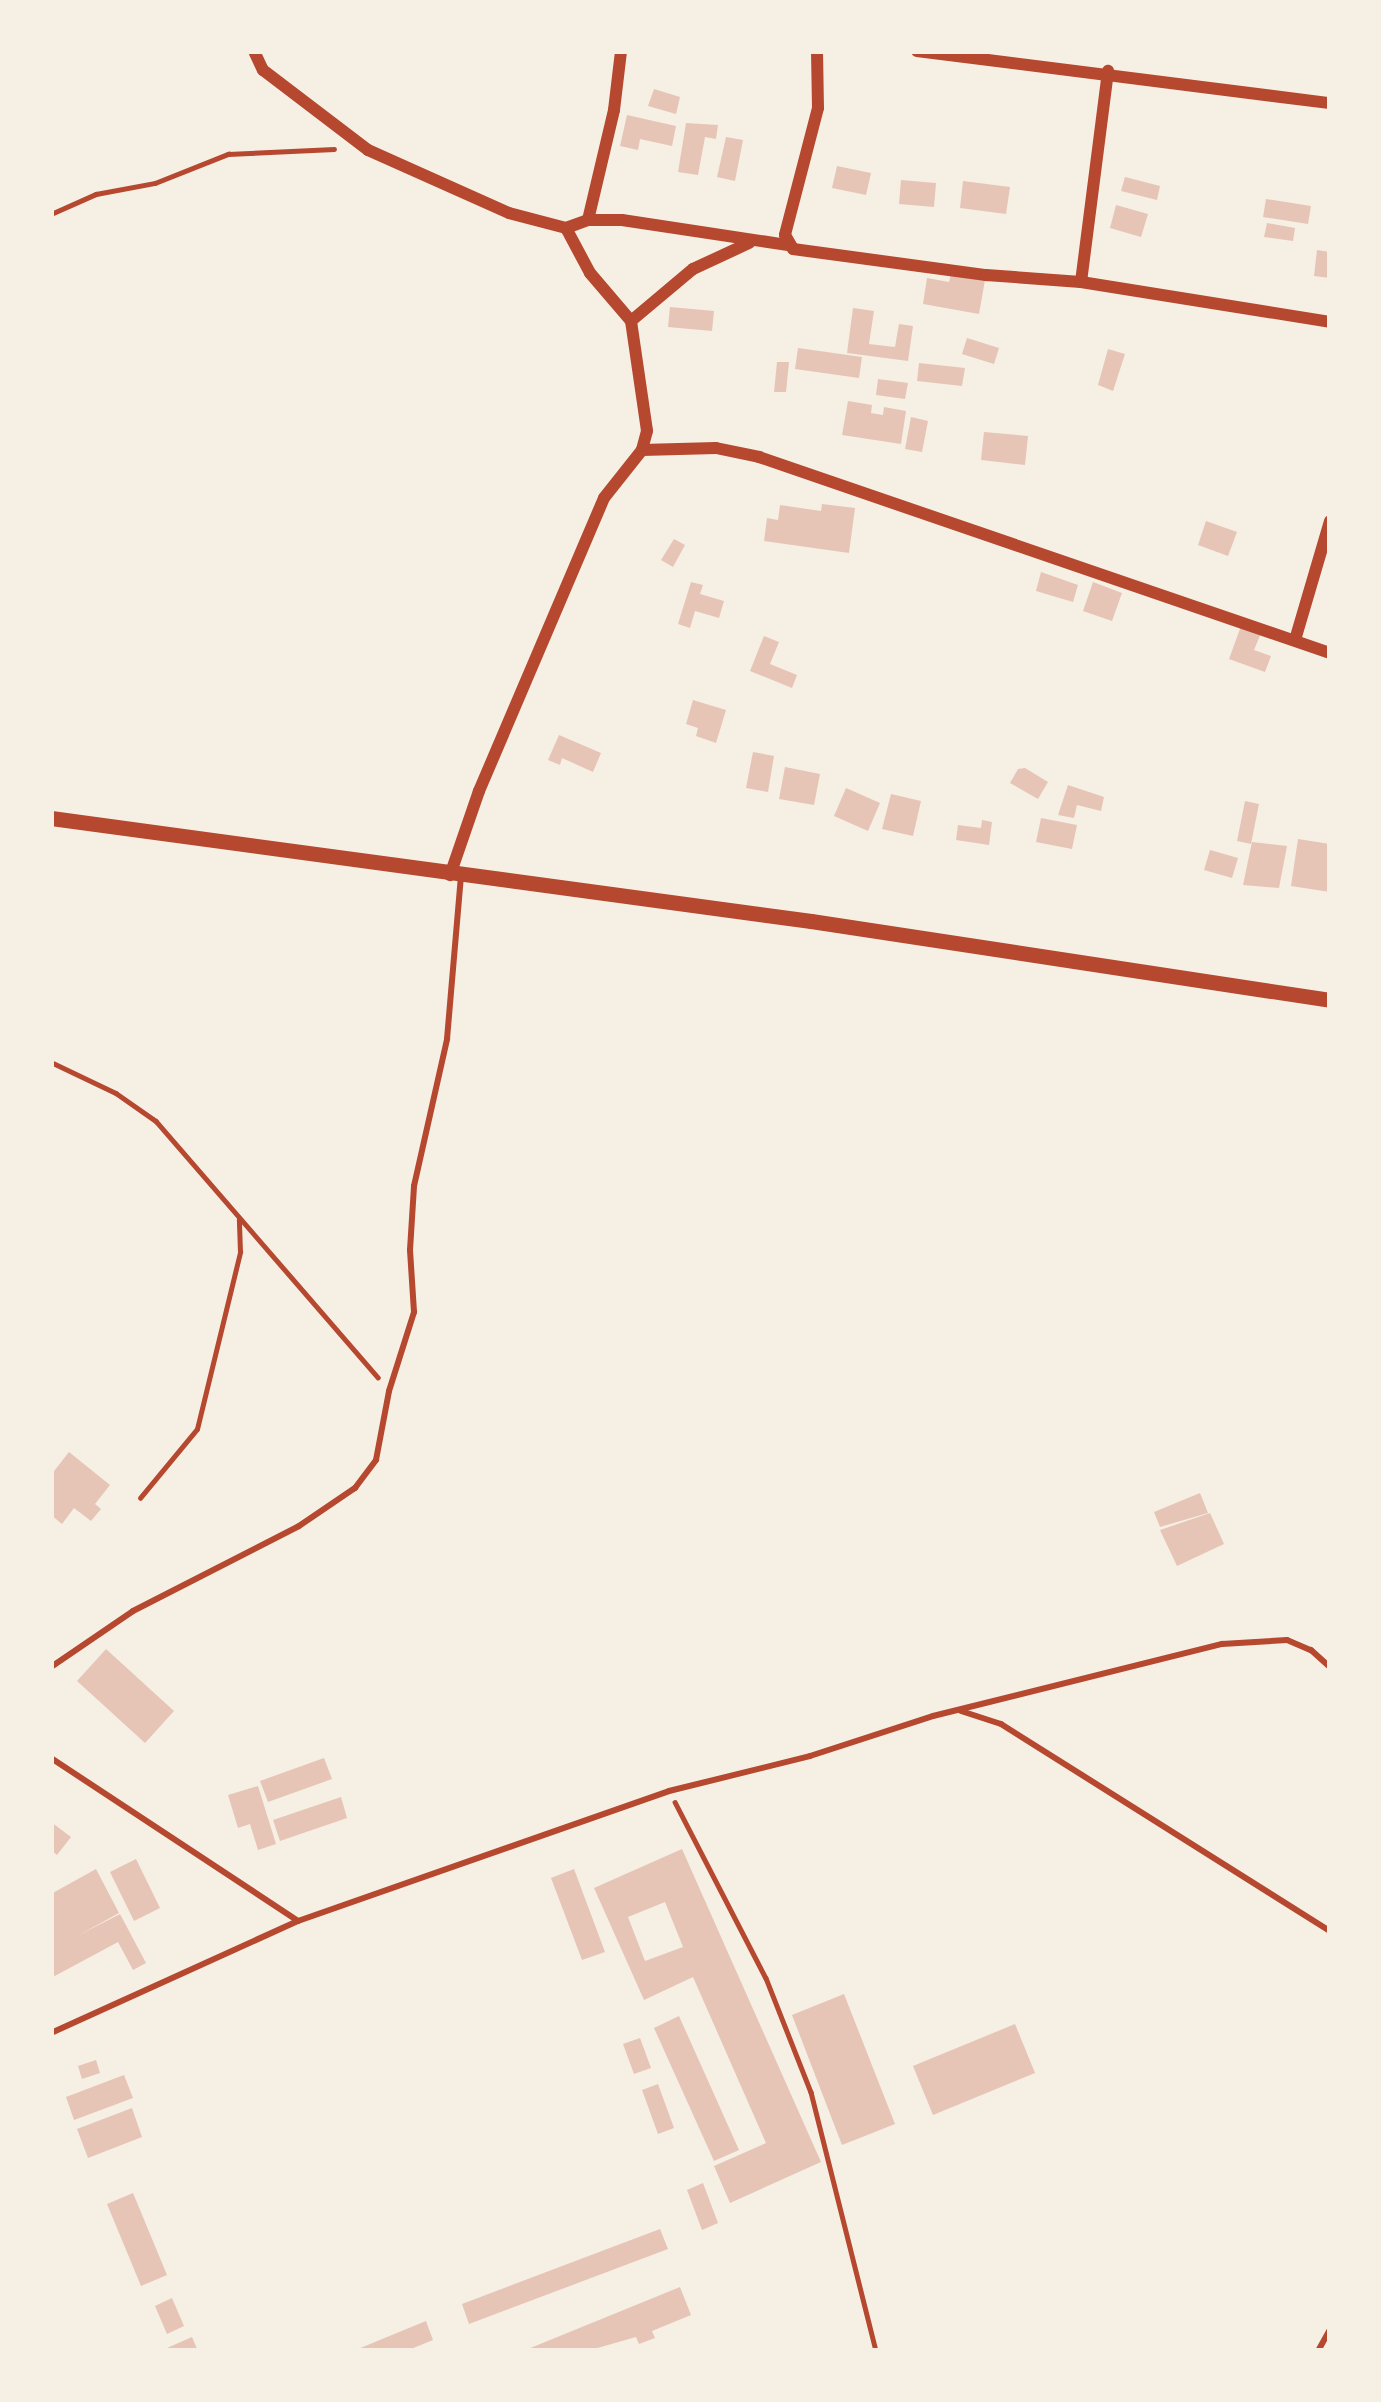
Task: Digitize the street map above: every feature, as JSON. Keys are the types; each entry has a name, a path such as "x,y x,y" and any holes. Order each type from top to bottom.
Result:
{"street":[{"path":"254,51 263,70 368,150 508,213 566,228 588,220 622,220 986,275 1081,282 1330,322"},
{"path":"588,220 614,110 620,51"},
{"path":"788,245 790,214 818,108 817,51"},
{"path":"917,51 1034,57 1330,104"},
{"path":"1081,282 1108,71"},
{"path":"455,876 479,791 604,498 642,450 647,431 632,321 590,273 566,228"},
{"path":"632,321 693,269 750,242"},
{"path":"642,450 716,448 759,457 1330,653"},
{"path":"1294,640 1330,521"},
{"path":"51,818 811,921 1330,1000"}],"lane":[{"path":"51,1667 133,1611 285,1534 355,1488 376,1460 388,1391 414,1312 410,1250 414,1186 447,1039 455,876"},
{"path":"51,2033 298,1921 669,1791 810,1756 958,1710 1257,1639 1287,1640 1311,1649 1330,1667"},
{"path":"958,1710 1000,1724 1330,1931"},
{"path":"51,1758 298,1921"},
{"path":"1318,2351 1330,2329"}],"path":[{"path":"51,214 96,194 155,183 228,154 286,148 368,150"},
{"path":"51,1062 116,1093 156,1121 238,1220 320,1306 388,1391"},
{"path":"140,1498 197,1430 240,1252 238,1220"},
{"path":"669,1791 766,1978 811,2092 876,2350"}],"building":[{"path":"654,89 680,97 676,114 648,106"},
{"path":"627,115 676,126 672,146 640,139 638,150 620,146"},
{"path":"686,123 718,125 716,139 705,137 698,175 678,172"},
{"path":"726,137 743,140 735,181 717,177"},
{"path":"837,166 871,173 866,195 832,188"},
{"path":"1125,177 1160,186 1157,200 1121,191"},
{"path":"901,180 936,183 934,207 899,204"},
{"path":"963,181 1010,187 1006,214 960,208"},
{"path":"1266,199 1311,206 1308,224 1263,217"},
{"path":"1116,205 1148,214 1141,237 1110,228"},
{"path":"1267,223 1295,228 1293,241 1264,237"},
{"path":"1317,250 1330,252 1330,278 1314,276"},
{"path":"951,274 985,280 979,314 923,304 927,278 949,282"},
{"path":"670,307 714,311 712,331 668,327"},
{"path":"853,308 874,311 869,344 895,347 899,324 913,326 908,361 847,353"},
{"path":"967,338 999,348 994,364 962,354"},
{"path":"798,348 862,357 859,378 795,369"},
{"path":"1108,349 1125,354 1113,391 1098,385"},
{"path":"777,362 789,362 786,392 774,392"},
{"path":"919,363 965,368 962,386 917,381"},
{"path":"878,379 908,383 905,399 876,395"},
{"path":"848,401 872,405 871,413 883,415 884,407 906,411 901,444 842,435"},
{"path":"911,417 928,421 922,452 905,449"},
{"path":"984,432 1028,436 1025,465 981,460"},
{"path":"822,504 855,508 849,553 764,541 767,518 778,520 780,505 821,511"},
{"path":"1206,521 1237,532 1228,556 1198,545"},
{"path":"674,539 685,545 673,567 661,560"},
{"path":"1041,572 1078,585 1073,602 1036,591"},
{"path":"691,582 703,585 700,594 724,601 719,618 695,611 690,628 678,624"},
{"path":"1093,582 1122,593 1112,621 1083,611"},
{"path":"1241,626 1261,633 1254,650 1271,656 1265,672 1229,659"},
{"path":"764,636 779,642 770,664 797,675 792,688 750,671"},
{"path":"693,700 726,710 716,743 696,736 698,728 686,724"},
{"path":"559,735 601,753 593,772 562,758 560,765 548,760"},
{"path":"753,752 774,756 768,792 746,788"},
{"path":"785,767 820,774 814,805 779,799"},
{"path":"1025,768 1048,782 1038,799 1010,783 1018,769"},
{"path":"1068,785 1104,797 1101,811 1077,805 1074,818 1058,815"},
{"path":"846,788 880,803 868,831 834,816"},
{"path":"891,794 921,801 913,836 882,829"},
{"path":"1245,801 1259,804 1251,844 1237,841"},
{"path":"1041,818 1077,825 1072,849 1036,842"},
{"path":"982,820 992,822 989,845 956,840 958,825 981,828"},
{"path":"1298,839 1330,844 1330,892 1291,886"},
{"path":"1252,842 1287,846 1279,888 1243,885"},
{"path":"1210,850 1238,858 1232,878 1204,870"},
{"path":"69,1452 110,1485 95,1504 101,1509 91,1521 74,1508 62,1524 51,1515 51,1475"},
{"path":"1200,1493 1208,1513 1160,1527 1154,1512"},
{"path":"1210,1513 1224,1544 1177,1566 1160,1530"},
{"path":"106,1649 174,1711 145,1743 77,1681"},
{"path":"324,1758 332,1779 268,1802 260,1781"},
{"path":"258,1786 276,1844 258,1850 250,1824 238,1828 228,1795"},
{"path":"341,1797 347,1818 280,1841 273,1820"},
{"path":"51,1822 71,1837 57,1855 51,1850"},
{"path":"682,1849 821,2162 730,2203 714,2166 766,2143 693,1977 644,2000 594,1888","holes":["665,1902 683,1947 645,1961 628,1917"]},
{"path":"136,1859 160,1908 134,1921 110,1872"},
{"path":"96,1869 119,1913 79,1935 120,1914 146,1963 133,1970 118,1942 51,1978 51,1894"},
{"path":"574,1869 605,1952 582,1960 551,1878"},
{"path":"844,1994 895,2124 842,2145 792,2015"},
{"path":"679,2016 739,2150 714,2161 654,2028"},
{"path":"1015,2024 1035,2073 933,2115 913,2066"},
{"path":"640,2038 651,2068 634,2074 623,2044"},
{"path":"96,2060 100,2073 82,2079 78,2066"},
{"path":"124,2075 133,2098 74,2120 66,2097"},
{"path":"658,2084 674,2128 658,2134 642,2090"},
{"path":"132,2108 142,2137 88,2158 77,2129"},
{"path":"703,2183 718,2223 702,2230 687,2190"},
{"path":"133,2193 167,2275 141,2286 107,2204"},
{"path":"660,2229 668,2249 469,2324 462,2304"},
{"path":"680,2287 691,2315 652,2331 655,2338 639,2344 636,2337 587,2351 523,2351"},
{"path":"172,2298 184,2326 167,2334 155,2306"},
{"path":"426,2321 433,2340 406,2351 353,2351"},
{"path":"192,2337 198,2351 168,2351 167,2348"}]}
